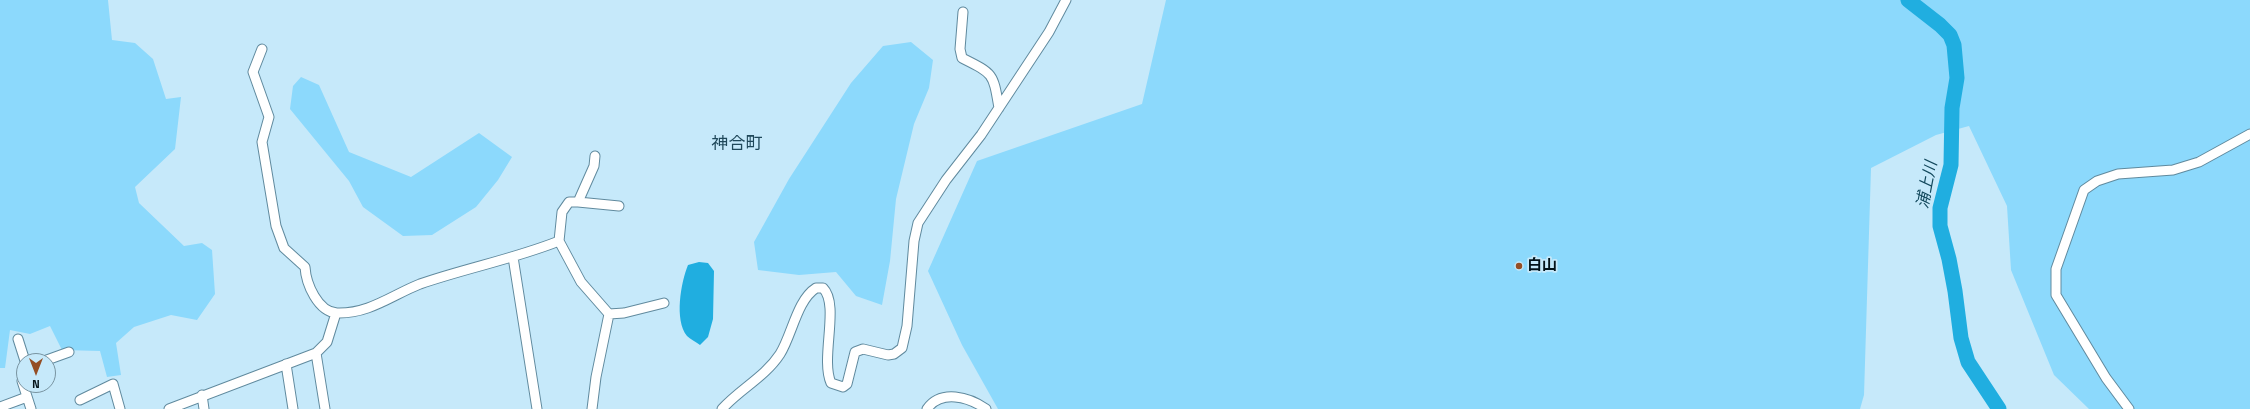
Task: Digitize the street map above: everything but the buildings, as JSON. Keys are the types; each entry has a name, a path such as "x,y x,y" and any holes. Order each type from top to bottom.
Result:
{"street":[{"path":"722,409 767,371 780,354 791,333 804,299 816,288 823,288 827,293 831,304 827,344 829,378 831,383 843,387 848,384 855,352 858,350 863,349 888,355 894,354 902,348 907,326 914,241 918,223 946,180 981,135 1049,32 1066,0"},
{"path":"963,12 960,49 962,58 988,71 994,78 998,108"},
{"path":"262,49 253,72 269,117 262,142 276,226 284,248 305,267 305,279 317,302 336,313 360,311 382,303 418,285 513,257 559,241"},
{"path":"2129,409 2106,378 2056,295 2056,269 2084,190 2097,181 2118,174 2173,170 2199,162 2250,134"},
{"path":"578,202 594,166 595,156"},
{"path":"609,314 581,282 559,241 564,207 569,202 619,206"},
{"path":"513,257 537,409"},
{"path":"609,314 624,313 642,307 664,303"},
{"path":"170,409 180,407 202,395 316,353 327,342 336,313"},
{"path":"592,409 596,377 609,314"},
{"path":"18,339 22,353"},
{"path":"56,356 68,352"},
{"path":"316,353 325,409"},
{"path":"286,364 293,409"},
{"path":"80,400 113,384 120,409"},
{"path":"26,393 31,409"},
{"path":"202,395 204,409"},
{"path":"0,407 27,397"},
{"path":"927,409 936,400 945,397 973,400 986,409"}],"shaded area":[{"path":"0,0 108,0 112,40 135,43 153,59 166,99 181,97 175,149 135,187 139,203 184,246 202,243 212,250 215,294 197,320 171,315 134,327 116,343 121,375 107,377 100,351 62,350 50,326 30,334 10,330 5,368 0,368"},
{"path":"1166,0 2250,0 2250,409 2089,409 2054,375 2011,270 2007,206 1969,126 1936,135 1871,168 1864,395 1860,409 998,409 962,345 928,271 977,161 1142,104"},
{"path":"911,42 933,60 929,88 914,124 896,199 890,261 882,305 856,296 836,272 799,275 758,270 754,242 789,179 851,83 883,46"},
{"path":"301,77 319,85 349,152 411,177 479,133 512,157 498,180 476,207 432,235 403,236 363,207 349,181 290,109 293,86"},
{"path":"699,262 708,263 714,271 713,319 708,337 700,345 687,336 683,329 680,311 681,291 685,272 688,265"}],"waterway":[{"name":"浦上川","path":"1908,0 1940,25 1950,35 1954,45 1957,78 1952,108 1951,165 1940,208 1940,226 1949,259 1961,338 1968,362 1999,409"}],"place":[{"name":"白山","path":"1519,266"}],"district":[{"name":"神合町","path":"737,145"}]}
